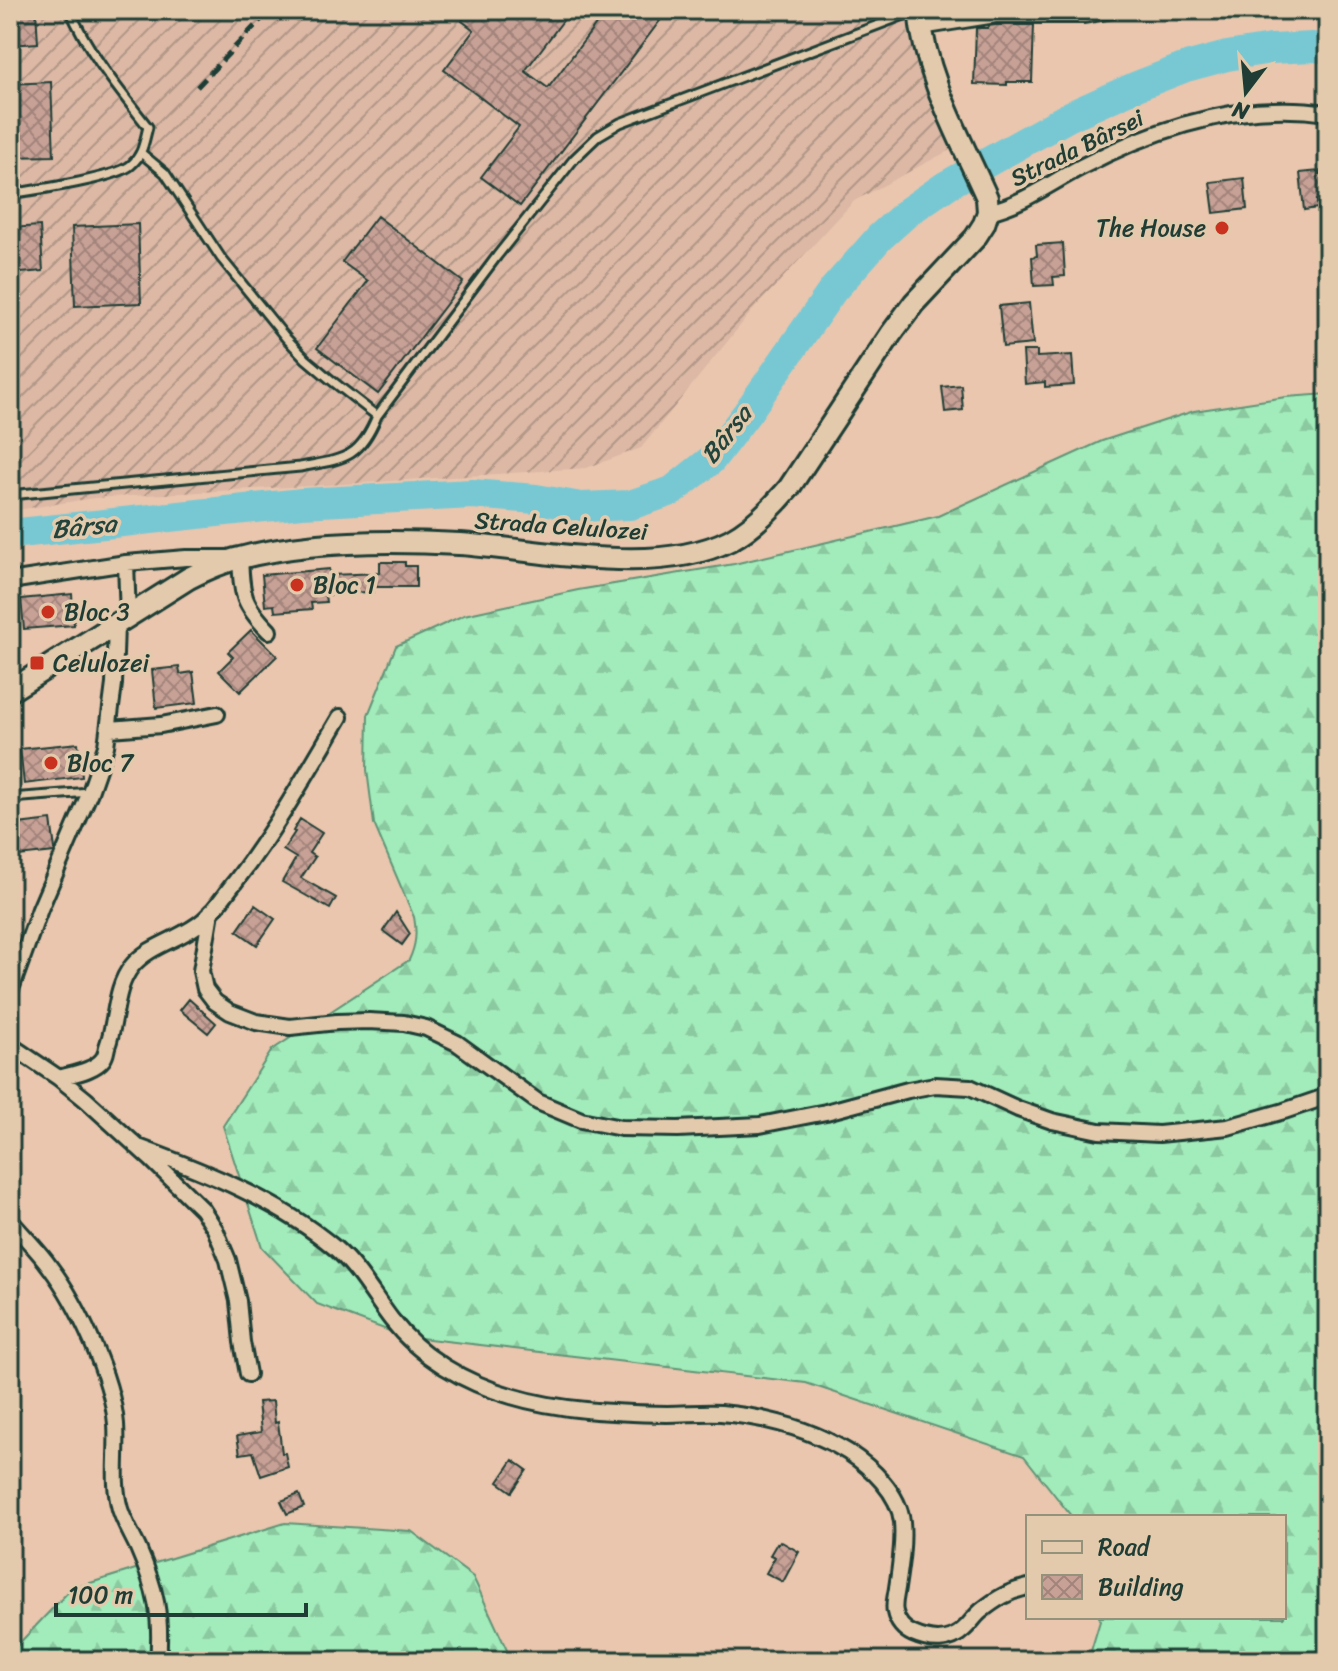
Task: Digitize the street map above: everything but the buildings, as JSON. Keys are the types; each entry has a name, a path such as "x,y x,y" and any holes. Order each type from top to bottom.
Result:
{"street":[{"path":"988,205 934,79 925,52 919,16 1075,15 1113,10"},
{"name":"Strada Bârsei","path":"988,205 1008,207 1100,157 1173,127 1209,117 1260,110 1302,109 1328,113"},
{"name":"Strada Celulozei","path":"10,691 189,578 240,558 320,545 382,542 458,544 638,560 674,558 731,540 773,507 789,488 914,303 975,238 984,224 988,205"},
{"path":"240,558 245,602 269,631"},
{"name":"Strada Celulozei","path":"10,581 126,563 240,558"},
{"path":"10,992 40,909 100,768 110,729 126,563"},
{"path":"110,729 161,725 217,714"},
{"path":"59,1078 90,1068 103,1059 111,1037 119,994 131,967 140,958 179,938 211,912 275,825 340,717"},
{"path":"211,912 201,971 205,989 215,1002 230,1012 256,1022 290,1027 369,1021 426,1028 457,1043 538,1102 581,1120 621,1128 760,1125 935,1085 970,1087 1018,1109 1099,1131 1159,1134 1228,1127 1328,1096"},
{"path":"10,1045 59,1078 202,1209 215,1229 228,1260 238,1301 248,1374"},
{"path":"136,1146 223,1180 300,1222 336,1249 364,1278 392,1320 421,1353 481,1386 512,1397 595,1410 720,1413 772,1422 814,1436 847,1452 871,1470 894,1497 902,1521 894,1608 898,1622 910,1633 929,1640 946,1640 962,1631 979,1613 1007,1592 1026,1587"},
{"path":"10,1220 50,1266 70,1297 111,1390 116,1425 115,1489 121,1513 157,1598 160,1626 158,1661"}],"lane":[{"path":"10,194 98,178 128,168 141,153 148,127 100,61 70,10"},
{"path":"10,495 300,467 356,451 368,438 377,416 497,256 574,159 598,136 620,123 919,16"},
{"path":"141,153 165,173 221,258 286,338 306,359 377,416"},
{"path":"10,798 90,792"}],"shaded area":[{"path":"10,10 906,10 909,36 950,150 854,201 752,311 641,448 586,468 94,498 10,511"}],"green space":[{"path":"1328,394 1328,1661 1088,1661 1100,1619 1286,1619 1286,1515 1070,1515 1024,1456 806,1383 403,1336 317,1304 262,1247 223,1126 272,1050 409,960 414,944 414,917 374,824 367,770 368,715 396,646 464,615 578,590 734,564 938,516 1102,441 1194,411"},
{"path":"285,1523 411,1531 473,1577 512,1661 10,1661 10,1653 71,1589"}],"waterway":[{"name":"Bârsa","path":"10,534 302,503 472,494 536,499 581,507 630,505 672,491 711,460 833,290 880,237 909,211 947,185 1070,116 1186,67 1271,49 1328,49"}],"railway":[{"path":"197,87 270,10"}],"place":[{"name":"The House","path":"1222,228"},
{"name":"Bloc 1","path":"297,585"},
{"name":"Bloc 3","path":"48,612"},
{"name":"Celulozei","path":"37,663"},
{"name":"Bloc 7","path":"51,763"}]}
